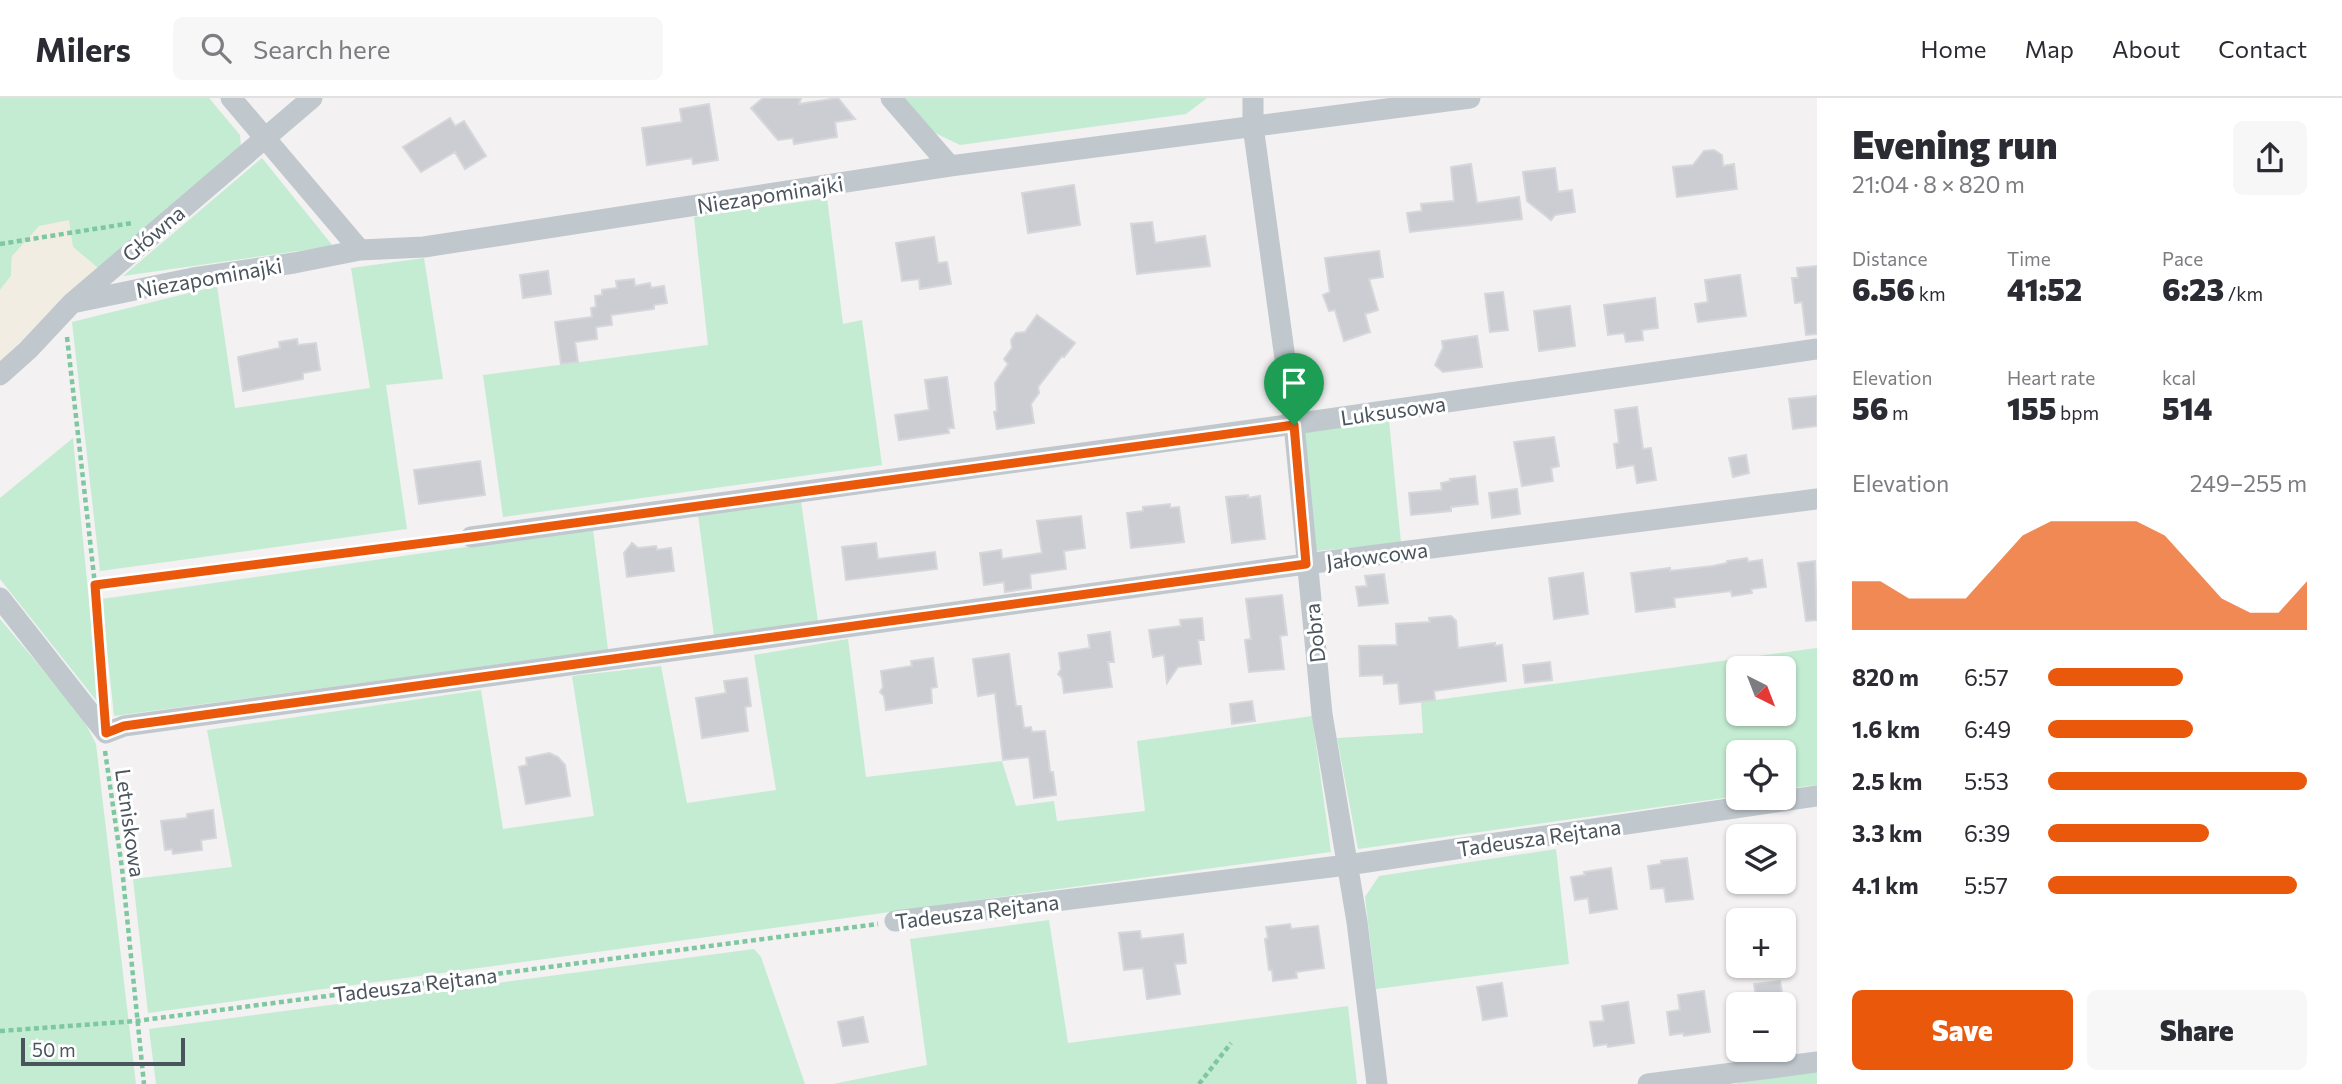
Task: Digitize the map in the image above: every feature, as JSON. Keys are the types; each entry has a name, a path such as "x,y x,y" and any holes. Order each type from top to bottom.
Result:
{"street":[{"path":"231,98 360,250"},
{"name":"Główna","path":"0,374 28,350 66,309 312,98"},
{"path":"891,98 950,166"},
{"name":"Dobra","path":"1252,98 1253,126 1294,425 1322,714 1357,922 1377,1084"},
{"name":"Niezapominajki","path":"66,309 193,278 360,250 424,247 950,166 1470,98"},
{"name":"Luksusowa","path":"471,537 1294,425 1817,349"},
{"name":"Jałowcowa","path":"106,733 124,726 1306,564 1817,499"},
{"path":"0,598 106,733"},
{"name":"Tadeusza Rejtana","path":"895,921 1347,865 1817,796"},
{"path":"1648,1084 1817,1062"}],"path":[{"path":"0,244 134,222"},
{"name":"Letniskowa","path":"66,309 95,585 106,733 105,752 122,868 144,1084"},
{"path":"95,585 471,537"},
{"name":"Tadeusza Rejtana","path":"0,1031 136,1021 895,921"},
{"path":"1199,1084 1231,1043"}],"green space":[{"path":"0,98 209,98 240,135 241,148 99,269 73,247 12,256 11,276 0,290"},
{"path":"904,98 1207,98 1186,114 960,145 931,131"},
{"path":"262,158 333,246 123,276"},
{"path":"827,198 843,324 862,320 882,465 503,517 483,375 708,345 694,217"},
{"path":"424,258 443,379 386,385 407,529 100,571 72,322 217,286 235,408 370,388 351,268"},
{"path":"1389,420 1401,543 1316,551 1303,432"},
{"path":"73,438 99,704 0,579 0,498"},
{"path":"801,501 818,622 714,636 698,515"},
{"path":"593,529 608,650 114,716 102,599"},
{"path":"0,619 81,715 96,744 136,1084 0,1084"},
{"path":"848,639 866,777 1002,761 1016,806 1054,801 1057,821 1145,811 1137,741 1312,716 1331,852 148,1013 133,879 232,867 207,730 481,690 503,829 594,816 572,676 661,666 687,803 776,790 754,655"},
{"path":"1817,648 1817,785 1796,787 1796,740 1726,740 1726,798 1358,849 1337,738 1423,733 1421,702 1726,660 1726,726 1796,726 1796,656 1758,656"},
{"path":"1556,849 1569,964 1376,989 1365,897 1379,876"},
{"path":"1049,920 1068,1043 1348,1006 1357,1084 833,1084 927,1065 910,939"},
{"path":"754,949 761,957 805,1084 156,1084 149,1029"},
{"path":"1817,1072 1817,1084 1737,1084 1737,1083"}],"sand":[{"path":"69,220 73,247 99,269 0,363 0,290 11,276 12,256 39,226"}],"building":[{"path":"763,98 801,98 799,104 838,98 855,119 835,122 837,137 794,144 793,138 778,140 751,108"},
{"path":"709,104 718,160 693,164 692,158 647,165 642,128 682,122 680,109"},
{"path":"450,118 455,126 464,121 486,156 465,169 455,152 421,172 403,147"},
{"path":"1714,150 1722,155 1723,166 1734,164 1737,189 1677,197 1673,167 1693,165 1704,151"},
{"path":"1471,164 1477,203 1519,197 1522,219 1410,232 1407,213 1422,211 1421,204 1454,201 1451,167"},
{"path":"1555,168 1558,192 1572,190 1575,212 1555,215 1551,220 1527,201 1523,172"},
{"path":"1074,185 1080,225 1028,233 1022,193"},
{"path":"1152,222 1155,243 1205,236 1210,266 1137,274 1131,224"},
{"path":"934,237 938,263 947,262 951,284 920,289 919,279 902,281 896,243"},
{"path":"1379,251 1383,277 1369,279 1378,310 1365,314 1370,332 1344,341 1335,310 1329,311 1323,295 1330,292 1325,258"},
{"path":"1817,266 1817,334 1806,335 1802,302 1795,303 1792,278 1798,278 1797,268"},
{"path":"548,271 551,294 523,298 520,275"},
{"path":"1740,275 1746,316 1698,322 1695,304 1708,302 1705,280"},
{"path":"634,279 635,286 650,283 651,288 664,286 667,303 654,305 654,309 611,315 612,325 596,327 597,339 575,342 578,362 561,364 555,322 592,317 591,308 596,307 595,296 602,295 602,290 617,288 616,281"},
{"path":"1503,292 1508,330 1490,332 1485,294"},
{"path":"1655,298 1658,328 1642,330 1643,340 1626,342 1624,333 1608,335 1604,305"},
{"path":"1570,306 1575,346 1539,351 1534,311"},
{"path":"1037,315 1075,343 1038,387 1039,393 1031,404 1034,423 997,429 994,412 997,411 995,383 1008,364 1004,359 1012,348 1011,340 1016,333 1025,332"},
{"path":"1477,336 1482,367 1443,372 1435,365 1443,348 1442,341"},
{"path":"297,339 298,345 316,343 320,370 303,373 303,379 243,391 238,357 280,348 279,342"},
{"path":"947,377 954,428 948,428 949,433 899,440 895,415 929,410 925,380"},
{"path":"1817,396 1817,426 1793,429 1789,399"},
{"path":"1637,407 1643,449 1651,448 1656,480 1637,483 1634,465 1617,468 1614,444 1619,443 1615,410"},
{"path":"1554,437 1559,466 1551,468 1553,481 1522,486 1514,442"},
{"path":"1746,455 1749,473 1733,477 1729,458"},
{"path":"480,461 485,495 419,504 414,470"},
{"path":"1475,476 1478,504 1451,507 1451,511 1411,515 1409,493 1442,490 1441,483 1451,481 1450,479"},
{"path":"1517,489 1520,514 1492,518 1489,493"},
{"path":"1248,495 1248,498 1260,496 1265,539 1232,543 1226,497"},
{"path":"1170,504 1170,508 1179,507 1184,542 1131,548 1127,513 1143,511 1143,507"},
{"path":"1081,516 1085,548 1064,551 1066,569 1030,574 1031,588 1005,592 1004,582 984,585 980,553 1001,550 1002,559 1042,553 1037,521"},
{"path":"632,543 638,548 671,548 674,571 627,577 624,553"},
{"path":"876,543 878,559 935,552 937,569 846,580 842,547"},
{"path":"1747,558 1748,562 1762,560 1766,587 1751,589 1752,593 1732,596 1731,591 1674,598 1675,607 1636,612 1631,573 1713,566"},
{"path":"1815,561 1817,620 1806,621 1798,563"},
{"path":"1583,573 1588,614 1554,619 1549,578"},
{"path":"1384,574 1388,603 1359,606 1356,587 1367,586 1365,576"},
{"path":"1282,595 1287,635 1280,636 1284,669 1249,672 1245,640 1251,639 1246,599"},
{"path":"1451,616 1456,621 1458,648 1495,643 1495,646 1502,645 1506,681 1434,691 1435,700 1400,704 1398,683 1384,684 1383,675 1360,676 1359,646 1397,645 1396,624 1430,622 1429,618"},
{"path":"1202,618 1204,640 1198,640 1201,664 1178,667 1167,683 1164,655 1153,657 1149,630 1181,626 1180,620"},
{"path":"1110,632 1114,662 1108,662 1112,687 1064,693 1062,678 1058,674 1061,669 1059,653 1090,648 1088,635"},
{"path":"1009,654 1016,706 1021,706 1024,728 1031,727 1032,732 1045,731 1056,795 1034,798 1029,757 1003,760 995,693 978,696 973,659"},
{"path":"933,658 937,687 931,688 932,703 886,710 884,696 880,692 883,687 881,671 912,666 911,661"},
{"path":"1550,662 1552,680 1525,683 1523,665"},
{"path":"747,678 751,706 745,707 748,731 702,738 696,698 726,693 724,681"},
{"path":"1252,701 1255,721 1232,724 1230,704"},
{"path":"549,753 558,757 565,765 570,796 526,804 519,767 527,765 526,758"},
{"path":"213,810 216,838 201,840 202,850 173,854 172,849 165,850 161,821 187,818 187,814"},
{"path":"1687,858 1693,899 1666,902 1664,888 1651,889 1648,866 1661,864 1661,861"},
{"path":"1611,868 1617,909 1590,913 1588,898 1575,900 1571,877"},
{"path":"1290,924 1291,929 1318,926 1324,968 1296,972 1297,978 1273,981 1272,970 1269,970 1266,927"},
{"path":"1140,931 1141,939 1183,934 1186,963 1175,964 1180,994 1147,999 1143,968 1124,970 1119,933"},
{"path":"1780,981 1782,992 1755,992 1754,984"},
{"path":"1502,983 1507,1016 1483,1020 1477,987"},
{"path":"1704,991 1710,1032 1670,1035 1667,1012 1680,1010 1678,995"},
{"path":"1628,1002 1634,1043 1594,1046 1590,1022 1604,1021 1602,1006"},
{"path":"863,1017 868,1042 843,1046 838,1022"}],"route":[{"path":"1294,425 1306,564 124,726 106,733 95,585 471,537 1294,425"}]}
